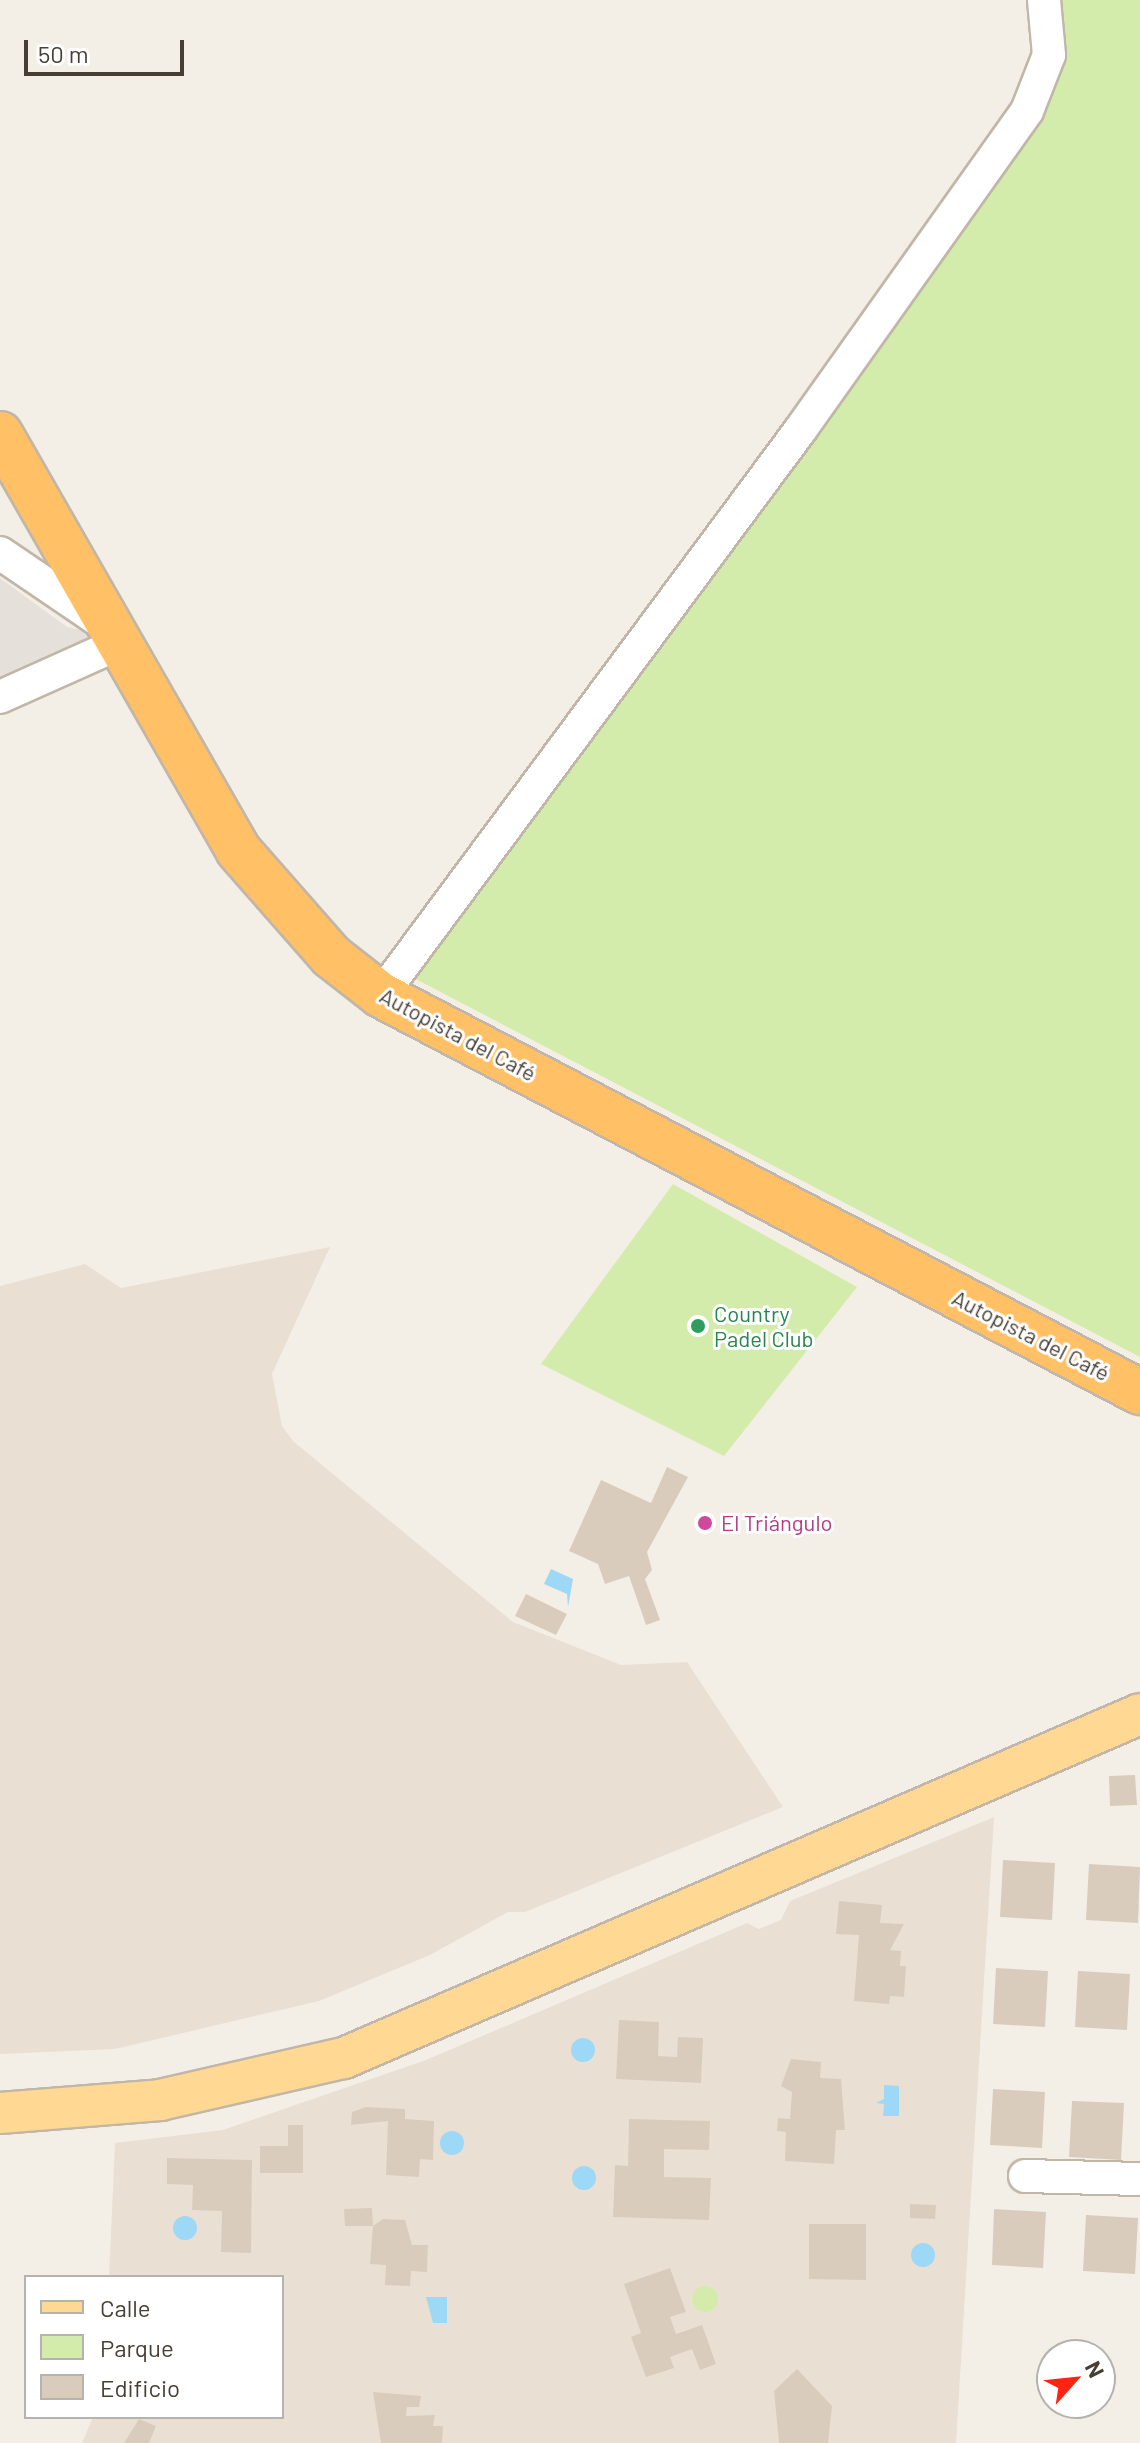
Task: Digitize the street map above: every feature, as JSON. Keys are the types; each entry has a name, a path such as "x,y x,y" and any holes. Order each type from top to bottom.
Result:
{"highway":[{"name":"Autopista del Café","path":"0,434 238,850 288,916 381,995 1140,1392"}],"main road":[{"path":"0,2113 160,2100 344,2058 1140,1714"}],"street":[{"path":"381,995 801,429 1027,111 1049,55 1044,0"},
{"path":"0,553 117,637 0,697"},
{"path":"1025,2176 1140,2179"}],"shaded area":[{"path":"0,578 67,627 96,633 101,642 0,686"},
{"path":"330,1247 272,1374 282,1426 294,1442 513,1622 621,1665 687,1662 783,1807 525,1912 508,1912 430,1955 319,2001 115,2049 0,2054 0,1286 85,1264 121,1288"},
{"path":"994,1817 956,2443 82,2443 92,2419 284,2419 284,2275 109,2275 115,2143 223,2130 426,2060 747,1923 759,1929 781,1920 790,1901"}],"green space":[{"path":"1055,0 1140,0 1140,1357 408,975 1035,120"},
{"name":"Country Padel Club","path":"673,1184 857,1287 724,1456 541,1364"},
{"path":"705,2286 714,2290 718,2299 714,2308 705,2312 696,2308 692,2299 696,2290"}],"water":[{"path":"551,1569 573,1579 568,1607 567,1594 544,1584"},
{"path":"583,2038 592,2041 595,2050 592,2059 583,2062 574,2059 571,2050 574,2041"},
{"path":"884,2085 899,2086 899,2116 883,2116 884,2104 876,2103 884,2099"},
{"path":"452,2131 461,2134 464,2143 461,2152 452,2155 443,2152 440,2143 443,2134"},
{"path":"584,2166 593,2169 596,2178 593,2187 584,2190 575,2187 572,2178 575,2169"},
{"path":"185,2216 196,2223 197,2228 190,2239 185,2240 174,2233 173,2228 180,2217"},
{"path":"923,2243 932,2246 935,2255 932,2264 923,2267 914,2264 911,2255 914,2246"},
{"path":"426,2297 447,2297 447,2323 433,2323"}],"building":[{"path":"667,1467 688,1477 647,1552 652,1570 645,1579 660,1620 646,1625 629,1576 605,1584 598,1564 569,1551 601,1480 651,1503"},
{"path":"526,1594 567,1614 556,1635 515,1616"},
{"path":"1135,1775 1137,1805 1110,1806 1109,1776"},
{"path":"1003,1860 1055,1863 1052,1920 1000,1917"},
{"path":"1089,1864 1140,1867 1138,1923 1086,1920"},
{"path":"839,1901 882,1905 880,1923 904,1924 890,1950 901,1951 900,1966 906,1966 904,1997 890,1996 889,2004 854,2001 859,1935 836,1934"},
{"path":"996,1968 1048,1971 1045,2027 993,2024"},
{"path":"1078,1971 1130,1974 1127,2030 1075,2027"},
{"path":"619,2020 659,2022 658,2056 677,2057 678,2037 703,2038 701,2083 616,2079"},
{"path":"791,2059 821,2062 820,2078 841,2079 845,2130 836,2130 834,2164 785,2161 786,2132 777,2131 778,2118 790,2119 792,2092 781,2086"},
{"path":"993,2089 1045,2092 1042,2148 990,2145"},
{"path":"1072,2101 1124,2103 1121,2160 1069,2157"},
{"path":"366,2107 405,2109 405,2119 434,2121 433,2160 420,2159 419,2177 386,2175 388,2121 351,2125 352,2112"},
{"path":"629,2119 710,2121 709,2150 664,2149 664,2177 711,2178 709,2220 613,2217 615,2165 628,2166"},
{"path":"288,2125 303,2125 303,2173 260,2173 260,2146 288,2146"},
{"path":"167,2158 252,2160 251,2253 221,2252 222,2211 192,2210 193,2185 167,2184"},
{"path":"910,2204 936,2205 935,2219 910,2218"},
{"path":"372,2208 373,2226 345,2226 344,2209"},
{"path":"994,2209 1046,2212 1043,2268 992,2265"},
{"path":"1086,2215 1138,2218 1135,2274 1083,2271"},
{"path":"383,2219 405,2220 412,2245 428,2245 427,2272 411,2271 410,2286 385,2285 386,2265 370,2264 373,2226"},
{"path":"809,2224 866,2224 866,2280 809,2279"},
{"path":"670,2268 686,2312 670,2317 676,2334 702,2325 716,2364 700,2370 692,2349 670,2357 674,2368 646,2377 631,2337 641,2333 624,2284"},
{"path":"797,2369 832,2406 828,2443 779,2443 774,2391"},
{"path":"373,2392 421,2396 419,2407 407,2407 406,2416 435,2415 433,2426 443,2426 442,2443 381,2443"},
{"path":"139,2419 156,2426 149,2443 124,2443"}],"place":[{"name":"Country Padel Club","path":"698,1326"},
{"name":"El Triángulo","path":"705,1523"}]}
